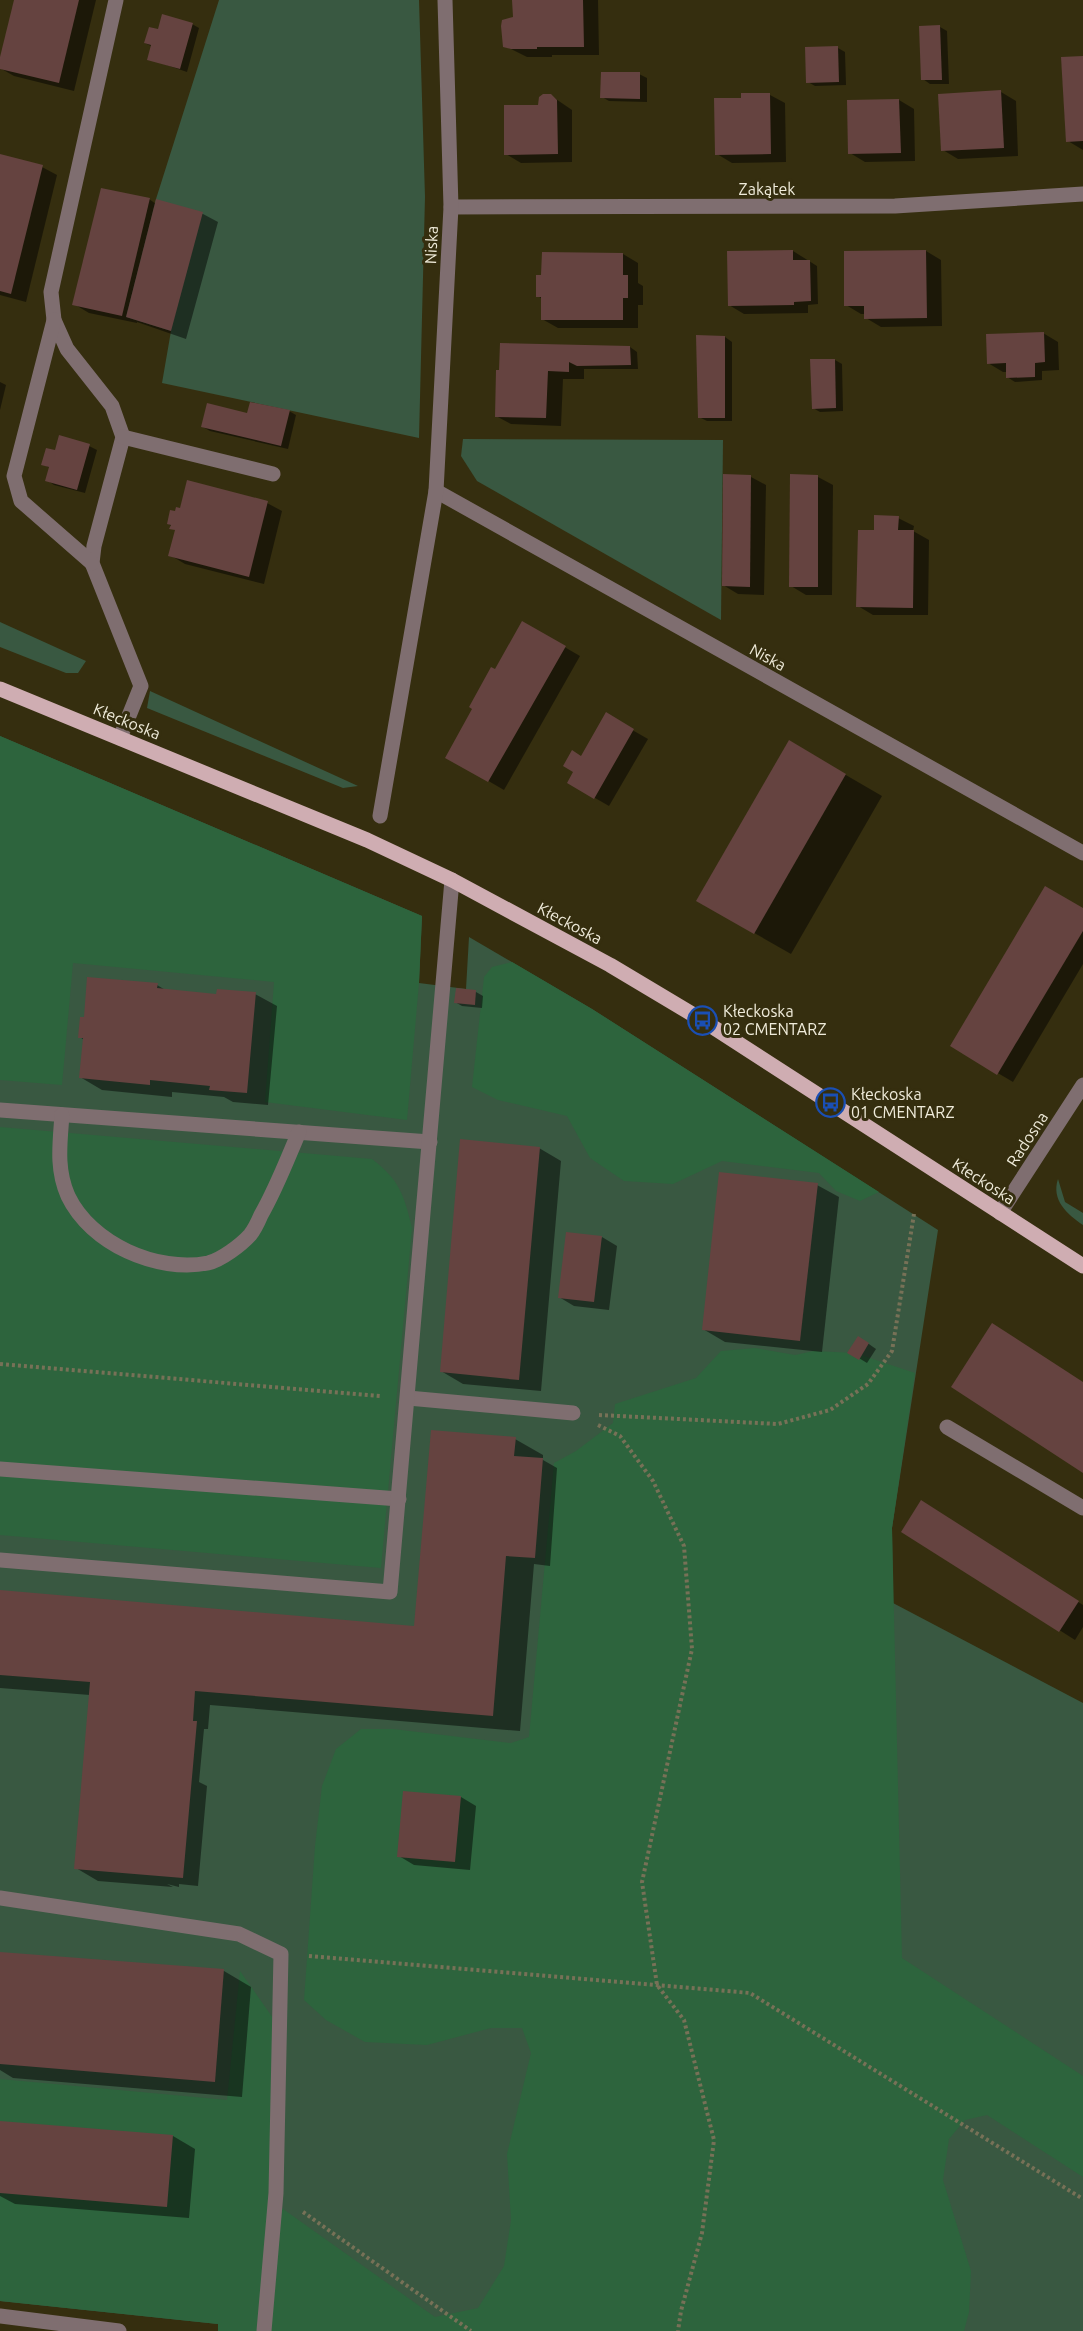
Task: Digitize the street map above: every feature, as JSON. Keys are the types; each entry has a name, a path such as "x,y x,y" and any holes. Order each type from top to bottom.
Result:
{"main road":[{"name":"Kłeckoska","path":"0,689 367,840 452,880 610,965 702,1020 1083,1266"}],"street":[{"path":"92,562 94,546 123,437 112,406 67,349 54,320 51,292 116,0"},
{"name":"Niska","path":"380,816 436,491 451,207 445,0"},
{"name":"Zakątek","path":"451,207 895,206 1083,194"},
{"path":"54,320 14,476 21,501 92,562 141,686 120,738"},
{"path":"123,437 273,474"},
{"name":"Niska","path":"436,491 1083,853"},
{"path":"0,1560 390,1592 452,880"},
{"name":"Radosna","path":"1000,1213 1083,1085"},
{"path":"0,1110 430,1142"},
{"path":"62,1115 58,1161 68,1195 79,1214 93,1230 112,1244 132,1253 185,1265 210,1263 250,1235 272,1197 299,1132"},
{"path":"408,1398 573,1413"},
{"path":"947,1427 1083,1508"},
{"path":"0,1469 399,1499"},
{"path":"0,1898 239,1934 281,1954 276,2193 264,2331"},
{"path":"0,2316 119,2331"}],"path":[{"path":"573,1413 778,1424 830,1410 868,1384 892,1351 914,1214"},
{"path":"0,1364 408,1398"},
{"path":"573,1413 621,1436 653,1481 684,1546 692,1648 642,1882 657,1985 684,2020 714,2140 702,2233 681,2311 678,2331"},
{"path":"281,1954 750,1993 1083,2199"},
{"path":"276,2193 471,2331"}],"green space":[{"path":"219,0 419,0 425,197 419,438 162,383 171,331 126,317 156,199"},
{"path":"463,439 723,440 721,620 477,481 461,456"},
{"path":"0,622 86,661 78,673 66,673 0,647"},
{"path":"150,691 358,786 343,788 147,708"},
{"path":"0,736 422,916 419,983 466,989 469,937 592,1009 938,1230 892,1528 893,1603 1083,1703 1083,2331 218,2331 218,2324 0,2301"},
{"path":"0,736 422,916 419,983 407,1120 265,1102 274,982 73,963 62,1085 0,1080"},
{"path":"512,962 592,1009 879,1192 860,1201 836,1191 819,1173 722,1161 673,1184 624,1181 590,1158 567,1116 498,1100 472,1087 484,977 492,967"},
{"path":"0,1127 372,1159 389,1174 400,1189 412,1228 381,1568 0,1535"},
{"path":"1058,1179 1065,1202 1083,1213 1083,1225 1062,1206 1057,1194"},
{"path":"755,1348 795,1355 814,1351 855,1353 915,1373 892,1528 902,1958 1083,2076 1083,2177 987,2115 965,2120 949,2139 943,2180 971,2271 969,2312 964,2331 218,2331 218,2324 0,2301 0,2079 227,2100 240,1971 273,2018 269,2199 435,2317 478,2308 504,2266 511,2220 507,2154 531,2053 522,2028 491,2028 427,2045 365,2042 326,2020 304,2000 315,1846 322,1786 336,1749 361,1729 393,1729 511,1743 529,1737 554,1463 576,1451 613,1423 615,1404 696,1378 721,1351"}],"building":[{"path":"14,0 79,0 59,83 0,69 0,57"},
{"path":"512,0 583,0 584,47 511,49 503,47 502,20 513,17"},
{"path":"162,14 193,23 180,69 147,60 151,45 144,43 149,27 158,29"},
{"path":"940,25 942,80 921,80 919,26"},
{"path":"838,46 839,82 806,83 805,47"},
{"path":"1083,56 1083,141 1066,142 1061,57"},
{"path":"601,72 640,72 640,99 600,98"},
{"path":"1001,90 1004,148 941,151 938,94"},
{"path":"741,93 770,93 771,154 715,155 714,98 741,98"},
{"path":"543,94 551,94 557,100 558,154 504,155 504,105 538,105 539,97"},
{"path":"899,99 901,153 848,154 847,100"},
{"path":"0,154 43,165 11,294 0,291"},
{"path":"101,188 150,198 122,316 72,305"},
{"path":"156,199 203,212 171,331 126,317"},
{"path":"793,250 793,260 810,260 811,301 794,302 794,305 728,306 727,251"},
{"path":"926,250 927,318 864,319 864,306 844,306 844,251"},
{"path":"542,252 623,253 623,275 628,275 628,298 623,298 623,320 541,320 541,297 536,297 536,275 541,275"},
{"path":"1044,332 1045,362 1035,363 1035,377 1006,378 1006,363 987,364 986,334"},
{"path":"696,335 725,336 725,418 698,418"},
{"path":"500,343 630,346 631,365 577,366 569,362 569,372 548,371 546,418 495,417 496,370 499,370"},
{"path":"810,359 835,359 836,408 812,409"},
{"path":"250,402 290,410 281,446 201,427 207,403 247,413"},
{"path":"59,435 90,444 77,490 45,481 49,467 41,465 46,448 55,450"},
{"path":"723,474 751,475 750,587 722,586"},
{"path":"790,474 818,475 818,587 789,587"},
{"path":"187,480 268,501 249,577 168,556 175,530 169,529 171,525 167,524 170,510 175,511 176,507 180,508"},
{"path":"874,515 899,516 898,530 914,530 913,608 856,607 858,530 874,530"},
{"path":"522,621 566,646 488,782 445,758 472,709 469,707 491,667 495,669"},
{"path":"606,712 634,729 594,799 567,783 573,772 563,766 572,750 581,756"},
{"path":"789,740 846,774 754,934 696,901"},
{"path":"1045,886 1083,908 1083,931 997,1075 950,1046"},
{"path":"87,977 158,983 157,988 216,994 217,989 256,992 247,1093 209,1090 210,1086 150,1080 150,1085 79,1078 83,1038 78,1038 80,1017 84,1017"},
{"path":"456,988 476,990 475,1005 454,1003"},
{"path":"460,1139 540,1147 519,1380 440,1372"},
{"path":"719,1172 818,1183 800,1341 702,1330"},
{"path":"566,1232 602,1236 594,1302 558,1298"},
{"path":"992,1323 1083,1382 1083,1473 951,1387"},
{"path":"858,1336 869,1343 859,1360 847,1353"},
{"path":"431,1430 516,1437 514,1456 543,1458 535,1558 506,1556 493,1716 195,1691 193,1721 197,1721 183,1878 74,1869 90,1682 0,1675 0,1590 414,1626"},
{"path":"921,1500 1079,1601 1059,1632 901,1532"},
{"path":"403,1791 461,1796 455,1862 397,1857"},
{"path":"0,1952 224,1969 215,2082 0,2064"},
{"path":"0,2121 173,2135 167,2207 0,2193"}],"place":[{"name":"Kłeckoska 02 CMENTARZ","path":"702,1020"},
{"name":"Kłeckoska 01 CMENTARZ","path":"830,1103"}]}
